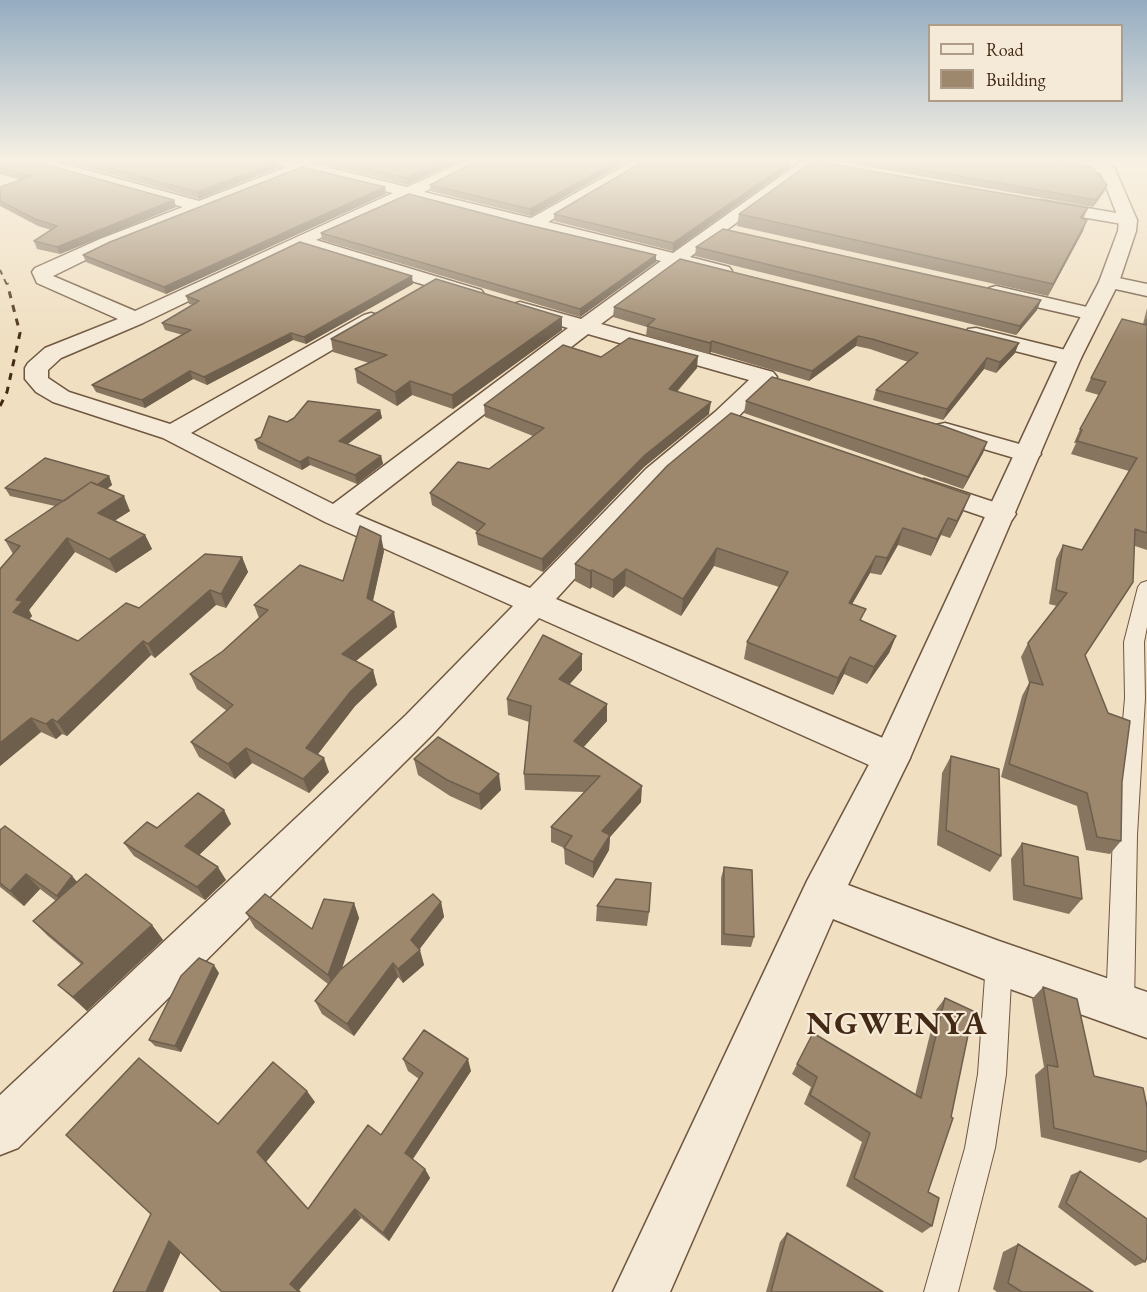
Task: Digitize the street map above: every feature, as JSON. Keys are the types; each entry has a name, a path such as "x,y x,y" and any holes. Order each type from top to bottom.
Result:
{"street":[{"path":"136,319 63,289 44,279 42,272 48,267 164,220"},
{"path":"347,220 136,319 52,353 36,368 37,379 44,387 61,397 172,433 335,516 891,758"},
{"path":"513,220 745,277"},
{"path":"531,225 539,220"},
{"path":"335,516 583,327 730,220"},
{"path":"640,1292 822,895 891,758 1070,358 1134,228 1101,220"},
{"path":"719,229 742,234"},
{"path":"0,1130 419,725 649,481 736,421 776,381 583,327 300,241"},
{"path":"414,294 435,282"},
{"path":"1109,282 1147,290"},
{"path":"976,287 1093,314"},
{"path":"172,433 384,311"},
{"path":"954,329 1070,358"},
{"path":"925,424 1028,454"},
{"path":"903,479 1002,514"},
{"path":"822,895 999,963 1133,1011"}],"lane":[{"path":"1133,1011 1125,835 1135,698 1134,642 1147,587"},
{"path":"941,1292 980,1148 992,1074 999,963"}],"building":[{"path":"39,220 123,220 57,247 34,241 57,226"},
{"path":"166,220 311,220 164,287 83,255"},
{"path":"350,220 510,220 656,255 580,309 321,233"},
{"path":"580,220 706,220 673,243"},
{"path":"767,220 1087,220 1053,284"},
{"path":"723,229 1041,300 1020,326 696,247"},
{"path":"300,242 412,276 304,337 291,333 204,377 190,371 142,400 92,385 191,330 162,323 199,301 186,296"},
{"path":"680,259 1019,343 1000,362 987,358 947,409 876,390 918,353 858,336 812,371 712,341 710,343 647,326 655,319 614,307"},
{"path":"436,279 562,317 452,395 410,381 395,392 355,369 387,355 331,339"},
{"path":"1122,319 1146,325 1147,320 1147,533 1135,529 1133,582 1085,655 1108,713 1130,721 1122,782 1121,841 1097,837 1087,793 1009,764 1030,682 1043,685 1028,643 1067,593 1056,590 1063,545 1082,550 1137,458 1077,441 1082,430 1080,429 1106,382 1091,378"},
{"path":"629,338 698,356 669,389 711,402 645,455 542,559 476,533 485,524 430,493 458,462 489,469 544,428 484,405 563,345 601,357"},
{"path":"772,377 943,426 987,442 968,477 746,401"},
{"path":"308,401 380,410 339,441 381,456 355,475 308,457 300,462 255,440 261,437 269,416 287,422 294,418"},
{"path":"731,413 970,495 957,521 948,518 937,539 903,528 887,558 876,556 849,603 866,609 860,620 896,636 874,667 850,657 838,678 747,642 788,572 717,548 683,599 626,569 613,580 575,564 667,466"},
{"path":"45,458 109,476 97,485 91,482 64,501 5,488"},
{"path":"91,482 124,496 98,513 145,535 109,559 67,538 16,600 23,601 13,612 78,641 126,603 139,608 205,554 242,557 221,594 210,590 148,644 143,641 57,722 52,719 46,724 31,718 0,743 0,569 20,546 5,540"},
{"path":"360,526 381,536 367,598 394,612 342,654 373,670 351,691 306,748 324,758 303,779 246,748 228,764 191,742 233,705 190,674 223,651 268,610 254,605 300,565 343,581"},
{"path":"543,635 582,654 559,679 607,704 574,741 642,786 602,831 610,835 593,862 564,848 572,836 551,827 600,776 524,774 531,706 507,699"},
{"path":"438,737 499,774 479,794 447,780 414,759"},
{"path":"951,756 999,769 1001,856 946,830"},
{"path":"198,793 224,810 185,846 218,867 197,887 124,843 147,822 157,828"},
{"path":"5,826 72,876 57,896 26,874 10,891 0,883 0,830"},
{"path":"1022,843 1078,857 1082,899 1024,885"},
{"path":"724,867 752,870 754,937 724,934"},
{"path":"86,874 152,925 73,997 58,985 83,963 33,921"},
{"path":"616,879 651,883 649,912 597,906"},
{"path":"265,894 312,929 324,899 354,903 328,975 246,913"},
{"path":"433,894 441,902 411,940 420,950 398,969 393,963 347,1024 315,1001 340,970"},
{"path":"199,958 214,965 175,1046 149,1040 181,976"},
{"path":"1043,987 1077,999 1094,1076 1143,1088 1147,1107 1147,1152 1054,1128 1047,1065 1058,1067"},
{"path":"945,998 973,1011 951,1117 953,1118 928,1192 939,1198 932,1226 854,1178 870,1133 810,1095 817,1077 797,1064 813,1033 921,1098"},
{"path":"424,1030 468,1059 405,1153 425,1169 383,1233 355,1209 290,1284 299,1292 222,1292 169,1241 146,1292 113,1292 151,1214 66,1135 139,1058 218,1124 273,1062 307,1091 257,1152 308,1209 368,1125 381,1135 423,1073 403,1059"},
{"path":"1080,1171 1147,1219 1145,1262 1066,1203"},
{"path":"787,1233 883,1292 771,1292"},
{"path":"1018,1244 1093,1292 1022,1292 1008,1283"}],"railway":[{"path":"0,270 7,285"},
{"path":"0,406 7,392 20,333 7,283"}],"district":[{"name":"NGWENYA","path":"897,1025"}]}
